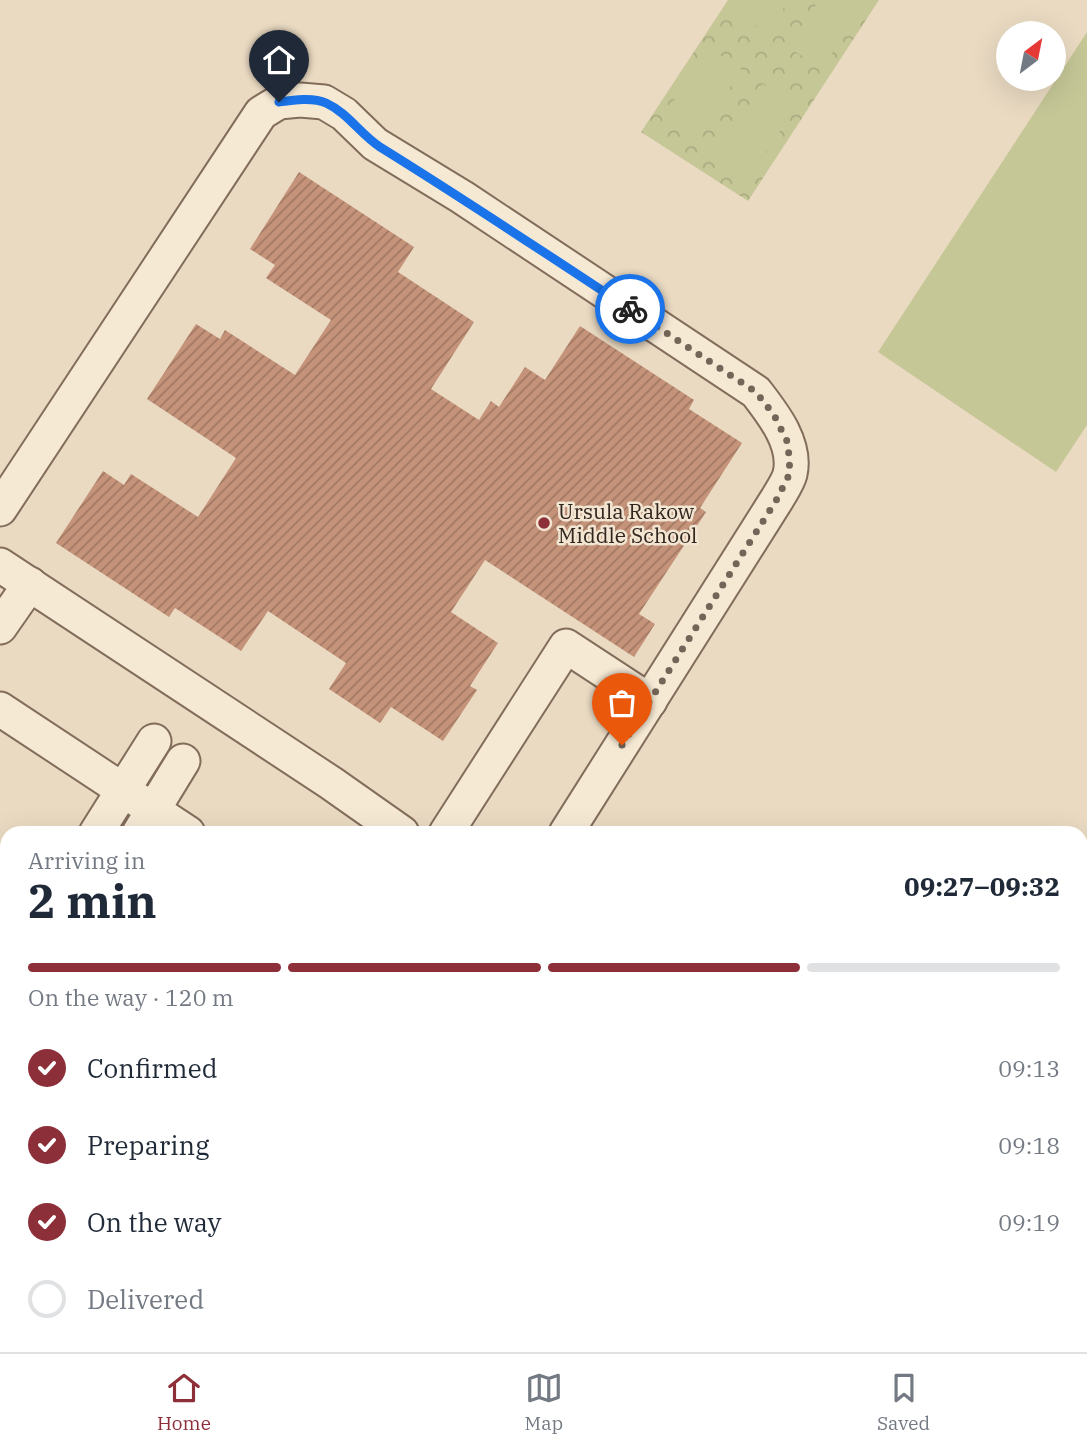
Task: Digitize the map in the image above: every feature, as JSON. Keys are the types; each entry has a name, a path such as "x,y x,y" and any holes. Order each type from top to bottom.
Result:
{"street":[{"path":"0,509 261,113 279,102 324,102 344,114 375,144 462,197 756,392 774,415 788,443 790,473 777,499 570,826"},
{"path":"0,565 392,826"},
{"path":"0,627 30,584"},
{"path":"450,826 566,646 650,701"},
{"path":"0,709 124,791 146,821 164,826"},
{"path":"101,826 154,741"},
{"path":"146,821 183,761"}],"green space":[{"path":"728,0 879,0 748,201 641,132"},
{"path":"742,0 789,0 768,33 734,12"},
{"path":"819,0 866,0 822,69 788,47"},
{"path":"1087,32 1087,425 1056,472 878,352 1048,91 1066,91 1066,64"},
{"path":"709,48 742,70 695,141 662,119"},
{"path":"763,84 796,106 750,177 716,155"}],"building":[{"path":"299,172 414,247 398,272 474,322 431,389 479,420 491,401 499,407 525,367 545,380 580,326 694,400 689,409 742,443 700,508 706,512 639,614 655,624 634,657 485,560 451,612 498,643 470,686 477,690 443,741 391,707 380,723 329,689 346,663 268,611 241,651 175,608 169,617 56,543 103,471 124,485 131,474 198,517 236,458 147,399 196,324 220,339 225,330 295,375 331,320 266,278 275,265 250,249"}],"way so far":[{"path":"622,745 777,499 790,473 788,443 774,415 756,392 630,309"}],"place":[{"name":"Ursula Rakow Middle School","path":"544,523"}],"route":[{"path":"279,102 324,102 344,114 375,144 462,197 630,309"}]}
